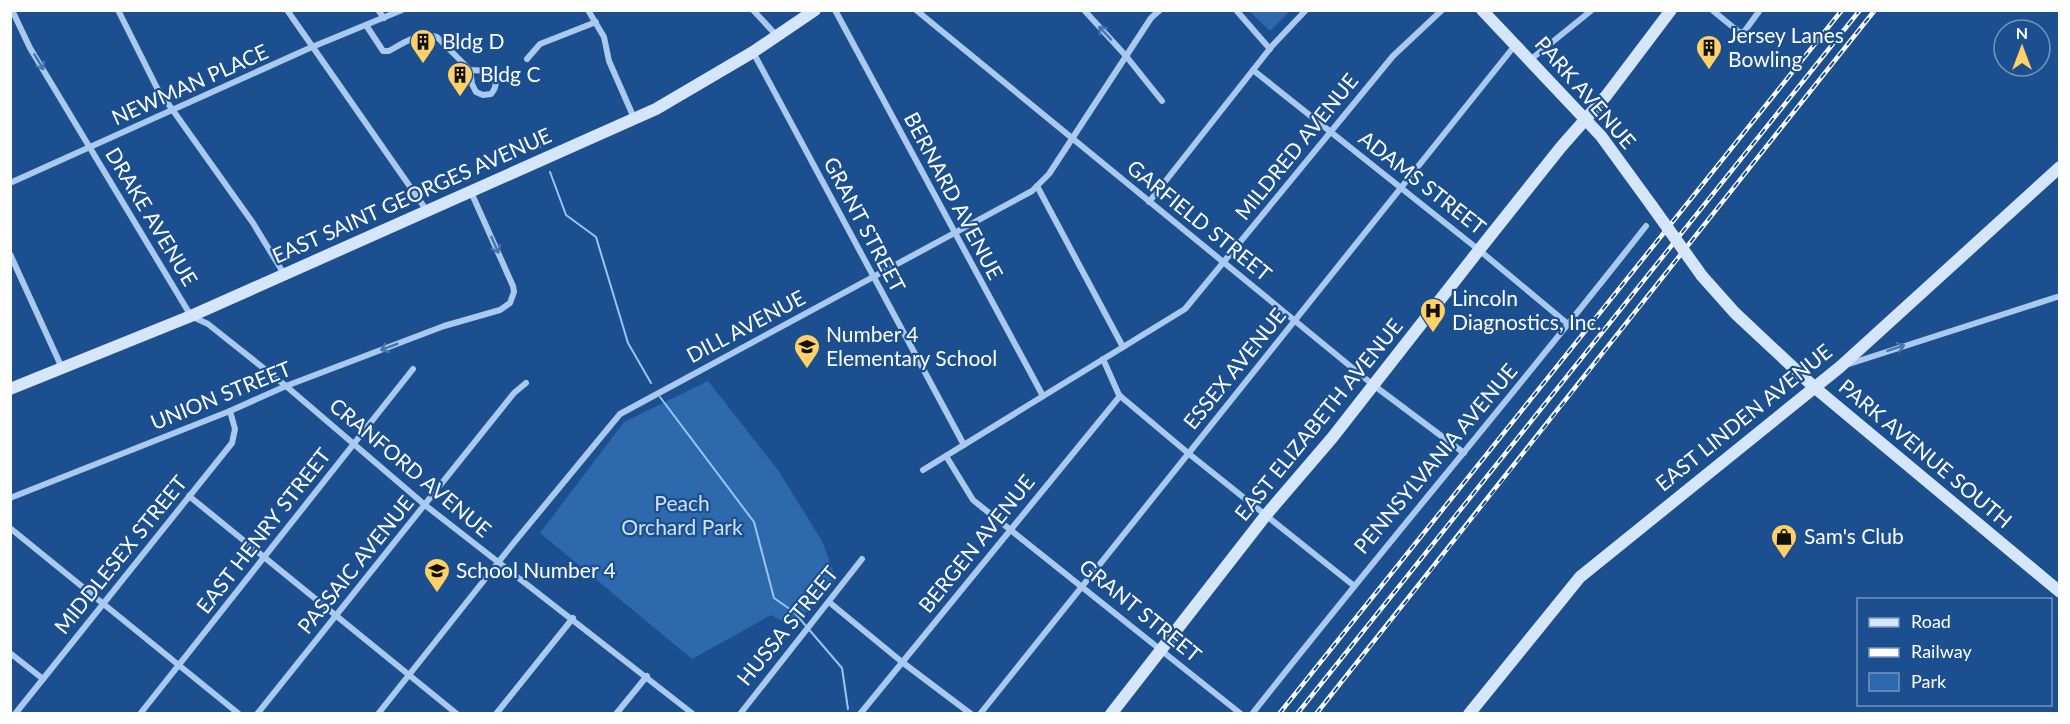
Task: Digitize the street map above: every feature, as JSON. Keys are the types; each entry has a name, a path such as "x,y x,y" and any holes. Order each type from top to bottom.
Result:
{"street":[{"name":"DRAKE AVENUE","path":"12,10 30,48 191,316"},
{"path":"118,10 157,88 253,223 284,274"},
{"path":"287,10 427,211"},
{"path":"378,10 384,18"},
{"name":"NEWMAN PLACE","path":"10,183 312,47 402,10"},
{"path":"588,10 604,37 609,61 634,118"},
{"path":"753,10 778,37"},
{"name":"EAST SAINT GEORGES AVENUE","path":"10,389 191,316 669,102 778,37 816,10"},
{"name":"BERNARD AVENUE","path":"835,10 1043,396"},
{"name":"GARFIELD STREET","path":"916,10 1374,386 1464,453"},
{"path":"1084,10 1126,56 1162,101"},
{"name":"DILL AVENUE","path":"378,714 499,561 620,414 1032,191 1048,174 1151,18 1160,10"},
{"path":"1236,10 1270,49"},
{"path":"1149,202 1270,49 1306,10"},
{"name":"MILDRED AVENUE","path":"1103,359 1185,309 1393,56 1442,10"},
{"name":"PARK AVENUE","path":"1482,10 1601,136 1652,206"},
{"path":"1530,60 1592,10"},
{"name":"EAST ELIZABETH AVENUE","path":"1111,714 1266,515 1374,386 1479,249 1584,119 1606,96 1671,10"},
{"path":"1712,10 1739,32 1744,32 1760,10"},
{"path":"527,59 540,44 596,22"},
{"path":"366,25 383,51 389,51 422,35 437,37 470,70 476,92 483,95 491,94 495,87 494,76 489,71 470,70"},
{"name":"ESSEX AVENUE","path":"980,714 1516,44"},
{"name":"GRANT STREET","path":"753,52 964,445"},
{"name":"ADAMS STREET","path":"1253,70 1479,249 1569,324"},
{"name":"EAST LINDEN AVENUE","path":"1469,714 1580,577 1840,367 2060,167"},
{"path":"1037,186 1123,347"},
{"name":"UNION STREET","path":"10,498 230,411 286,386 444,326 500,310 513,298 513,286 471,192"},
{"name":"PARK AVENUE SOUTH","path":"1652,206 1702,276 1734,313 1814,387 2060,592"},
{"name":"PENNSYLVANIA AVENUE","path":"1252,714 1353,585 1464,453 1646,226"},
{"path":"10,254 62,368"},
{"path":"1840,367 2060,296"},
{"name":"CRANFORD AVENUE","path":"191,316 208,324 355,443 425,505 573,618 693,714"},
{"path":"923,470 1103,359 1120,396 1353,585"},
{"name":"EAST HENRY STREET","path":"140,714 413,369"},
{"name":"PASSAIC AVENUE","path":"257,714 514,393 526,384"},
{"name":"BERGEN AVENUE","path":"860,714 1120,396"},
{"name":"MIDDLESEX STREET","path":"15,714 234,439 235,429 230,411"},
{"name":"GRANT STREET","path":"946,456 973,500 1241,714"},
{"path":"189,496 457,714"},
{"path":"10,528 239,714"},
{"name":"HUSSA STREET","path":"740,714 862,559"},
{"path":"829,602 902,662 971,714"},
{"path":"496,714 573,618"},
{"path":"10,653 43,679"},
{"path":"616,714 647,676"}],"green space":[{"path":"1249,11 1290,11 1270,31"},
{"name":"Peach Orchard Park","path":"708,381 778,470 822,541 836,579 793,627 771,615 692,659 540,533 624,422"}],"waterway":[{"path":"537,133 540,147"},
{"path":"550,172 566,215 596,237 628,343 651,383"},
{"path":"660,397 754,522 774,598 794,612 842,668 848,709"}],"railway":[{"path":"1279,714 1842,10"},
{"path":"1297,714 1860,10"},
{"path":"1316,714 1875,10"}],"place":[{"name":"Bldg D","path":"423,65"},
{"name":"Jersey Lanes Bowling","path":"1709,71"},
{"name":"Bldg C","path":"460,98"},
{"name":"Lincoln Diagnostics, Inc.","path":"1433,334"},
{"name":"Number 4 Elementary School","path":"807,370"},
{"name":"Sam's Club","path":"1784,560"},
{"name":"School Number 4","path":"437,594"}]}
